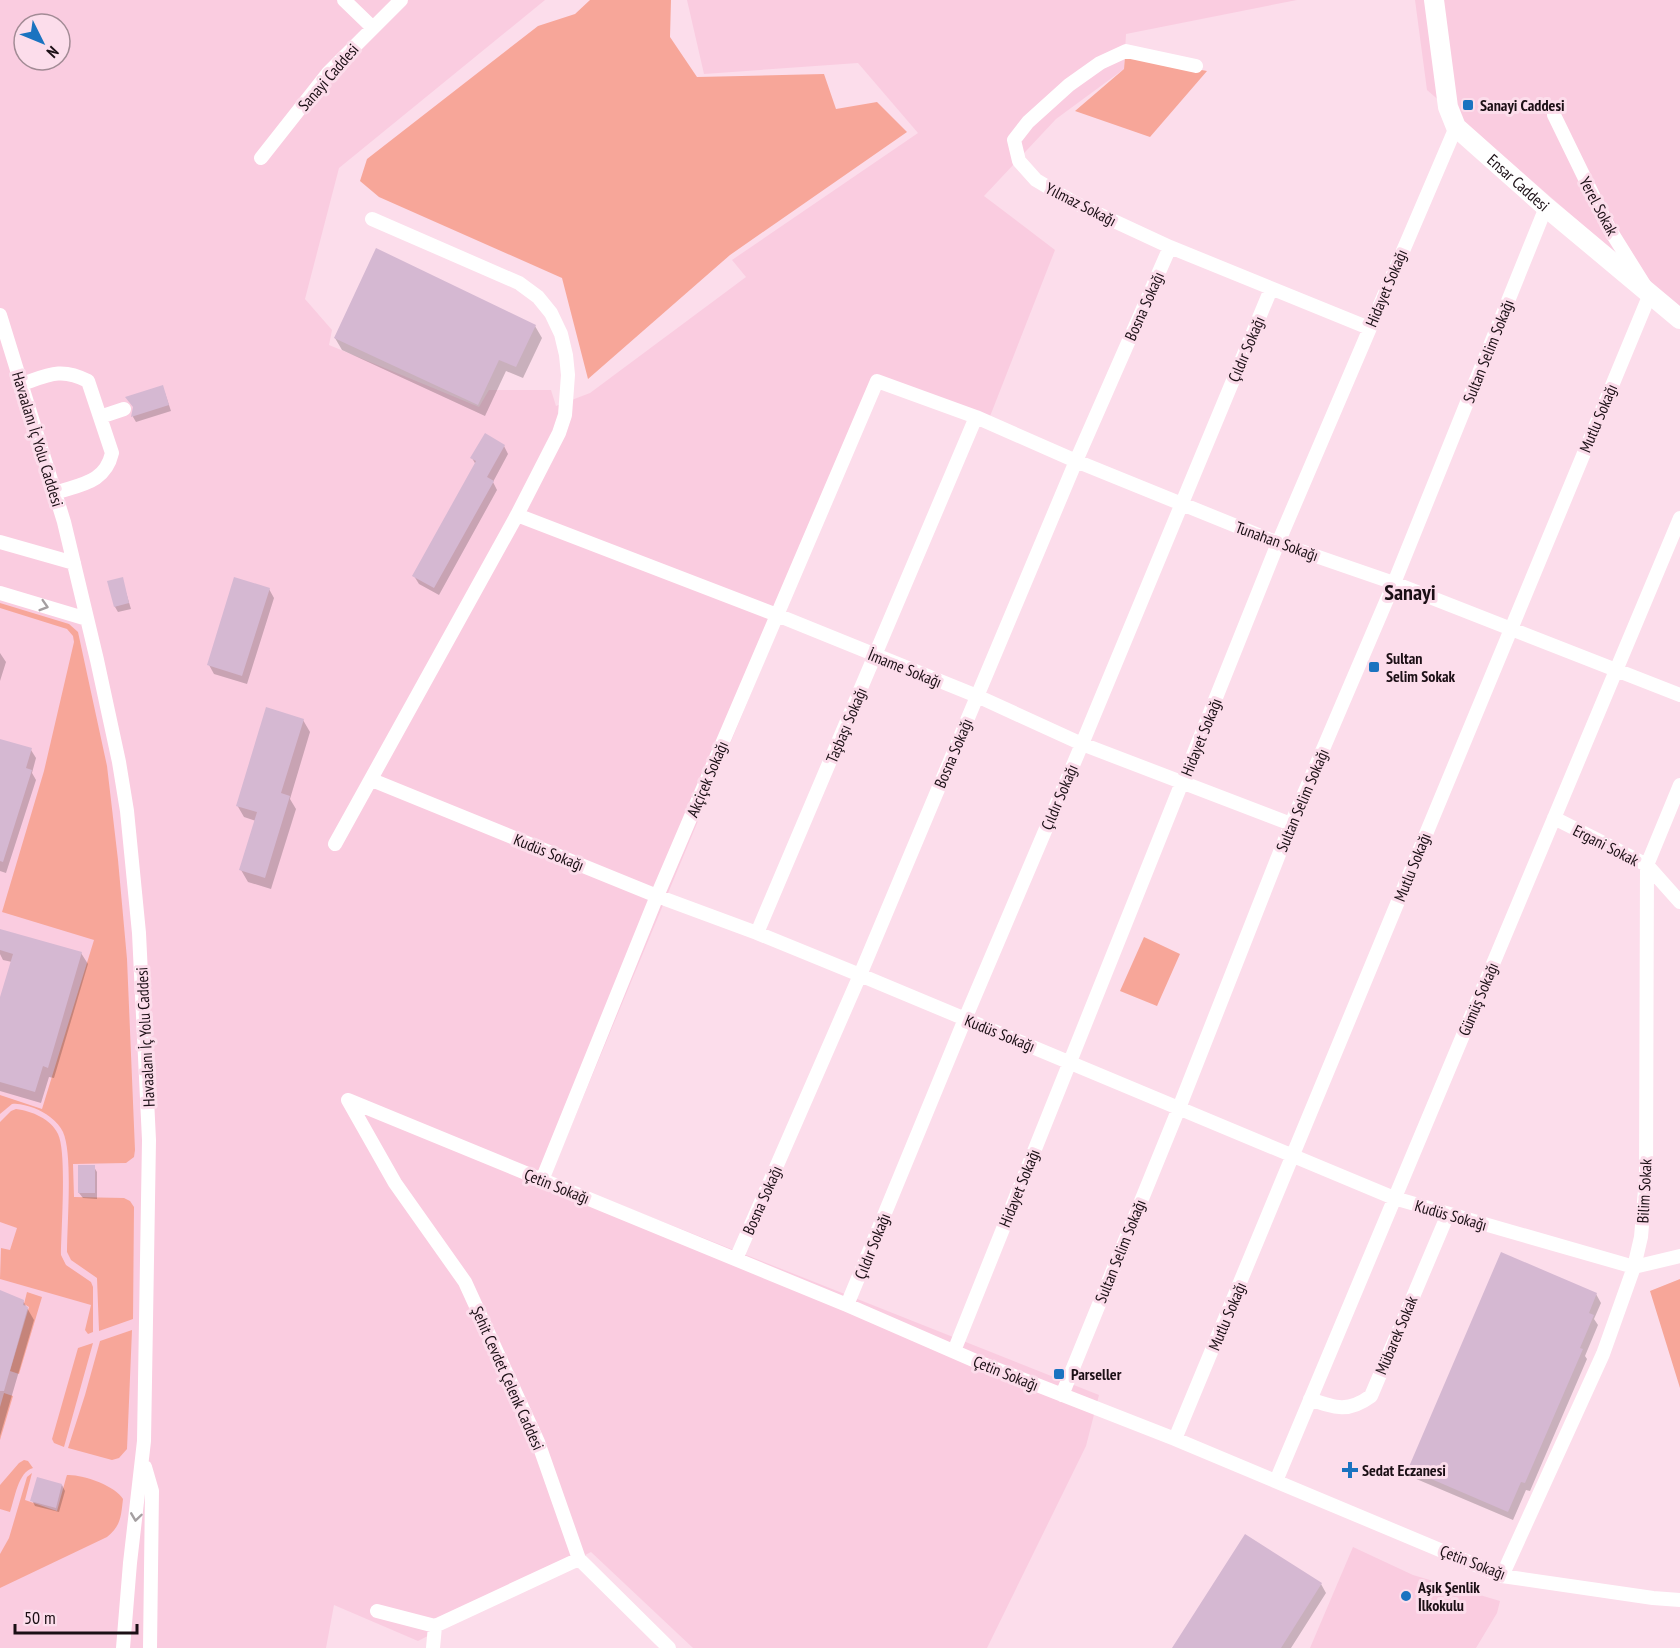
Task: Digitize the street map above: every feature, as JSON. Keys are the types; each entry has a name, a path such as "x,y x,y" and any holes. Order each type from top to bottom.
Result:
{"street":[{"path":"344,0 373,28"},
{"name":"Sanayi Caddesi","path":"261,158 328,73 401,0"},
{"path":"1434,0 1448,106 1456,127"},
{"name":"Yılmaz Sokağı","path":"1196,66 1126,51 1100,63 1069,85 1028,122 1014,140 1019,161 1036,180 1073,202 1170,247 1369,328"},
{"name":"Yerel Sokak","path":"1554,115 1610,230 1650,294"},
{"name":"Ensar Caddesi","path":"1456,127 1546,207 1680,319"},
{"name":"Hidayet Sokağı","path":"954,1351 1278,543 1456,127"},
{"name":"Sultan Selim Sokağı","path":"1062,1395 1291,824 1394,583 1546,207"},
{"path":"335,844 518,515 559,433 565,415 568,375 561,334 551,313 538,297 519,283 372,219"},
{"name":"Bosna Sokağı","path":"736,1259 860,975 1076,461 1170,247"},
{"name":"Çıldır Sokağı","path":"847,1305 1271,289"},
{"name":"Mutlu Sokağı","path":"1175,1439 1509,628 1650,294"},
{"name":"Havaalanı İç Yolu Caddesi","path":"0,315 55,493 87,619 124,792 139,933 149,1140 143,1459 130,1563 123,1648"},
{"path":"22,384 53,374 74,374 88,381 112,453 110,465 97,478 55,493"},
{"name":"Tunahan Sokağı","path":"877,381 976,417 1076,461 1278,543 1394,583 1680,695"},
{"name":"Akçiçek Sokağı","path":"542,1180 657,896 877,381"},
{"path":"100,417 124,409"},
{"name":"Taşbaşı Sokağı","path":"757,933 976,417"},
{"name":"İmame Sokağı","path":"518,515 777,615 977,696 1082,744 1291,824"},
{"name":"Gümüş Sokağı","path":"1276,1481 1680,518"},
{"path":"0,542 74,563"},
{"path":"0,593 87,619"},
{"name":"Kudüs Sokağı","path":"372,780 657,896 860,975 1394,1198 1634,1267"},
{"name":"Bilim Sokak","path":"1502,1576 1603,1354 1634,1267 1641,1237 1646,1178 1647,865 1680,785"},
{"name":"Ergani Sokak","path":"1554,818 1647,865 1680,902"},
{"name":"Çetin Sokağı","path":"348,1100 954,1351 1175,1439 1502,1576 1653,1598 1679,1599"},
{"name":"Şehit Cevdet Çelenk Caddesi","path":"348,1100 395,1183 465,1282 538,1442 579,1559 669,1648"},
{"name":"Mübarek Sokak","path":"1310,1400 1346,1409 1360,1404 1371,1396 1448,1214"},
{"path":"1634,1267 1680,1256"},
{"name":"Havaalanı İç Yolu Caddesi","path":"143,1459 152,1491 150,1648"},
{"path":"377,1611 435,1626 579,1559"},
{"path":"433,1648 435,1626"}],"shaded area":[{"path":"0,0 545,0 339,168 305,299 332,330 329,345 479,407 489,390 551,390 556,406 590,393 746,277 732,260 918,133 858,63 704,74 687,0 1297,0 1126,34 1124,69 1056,119 984,196 1055,250 987,424 880,383 550,1177 1099,1395 1086,1446 987,1648 693,1648 591,1552 418,1641 334,1605 326,1648 0,1648"},
{"path":"590,0 671,0 670,37 697,77 824,74 836,109 877,102 907,132 730,255 588,379 562,278 379,197 360,181 367,159 538,26 575,14"},
{"path":"1415,0 1680,0 1680,309 1427,90"},
{"path":"1125,56 1207,71 1150,137 1075,111 1124,69"},
{"path":"0,603 69,624 78,632 107,766 127,959 135,1150 134,1157 126,1163 73,1164 74,1197 124,1198 134,1207 133,1319 99,1331 97,1278 71,1260 67,1252 69,1172 63,1132 47,1114 26,1106 12,1104 0,1114 0,1095 42,1109 94,940 2,912 44,771 74,642 73,636 67,629 0,608"},
{"path":"1144,937 1180,954 1157,1006 1120,991"},
{"path":"16,1109 40,1117 51,1124 61,1143 63,1174 61,1255 66,1265 91,1282 93,1287 93,1332 88,1334 85,1330 91,1305 0,1279 1,1248 10,1250 17,1228 0,1222 0,1122"},
{"path":"1680,1279 1680,1388 1650,1291"},
{"path":"27,1292 42,1297 19,1374 10,1371 29,1307 24,1304"},
{"path":"132,1330 127,1449 119,1458 112,1460 68,1448 100,1341"},
{"path":"93,1343 64,1447 54,1443 52,1439 78,1348"},
{"path":"4,1393 13,1396 0,1440 0,1407"},
{"path":"24,1460 28,1461 33,1468 28,1470 20,1480 10,1512 0,1509 0,1485"},
{"path":"32,1473 25,1500 57,1511 67,1475 81,1476 106,1485 119,1494 123,1499 120,1520 107,1537 0,1588 0,1554 9,1538 27,1477"},
{"name":"Aşık Şenlik İlkokulu","path":"1353,1547 1413,1575 1500,1601 1497,1613 1476,1648 1310,1648"}],"building":[{"path":"376,248 536,325 516,367 499,360 478,405 334,338"},
{"path":"163,385 169,405 131,417 133,407 125,397"},
{"path":"485,433 505,445 487,477 494,481 434,588 412,576 476,461 470,458"},
{"path":"123,577 129,603 114,607 107,581"},
{"path":"234,577 270,588 242,676 207,665"},
{"path":"266,707 304,719 281,793 290,796 265,878 239,870 257,812 236,806"},
{"path":"0,739 32,748 26,768 32,770 3,862 0,861"},
{"path":"0,929 82,952 48,1068 43,1066 35,1092 0,1082 0,997 13,954 0,950"},
{"path":"78,1165 95,1165 95,1193 78,1193"},
{"path":"1501,1252 1597,1293 1589,1313 1594,1315 1580,1348 1583,1349 1525,1483 1521,1482 1508,1512 1408,1469"},
{"path":"0,1290 24,1300 23,1305 28,1307 4,1391 0,1391"},
{"path":"37,1477 62,1484 56,1508 30,1501"},
{"path":"1245,1534 1322,1583 1281,1648 1172,1648"}],"place":[{"name":"Sanayi Caddesi","path":"1468,105"},
{"name":"Sultan Selim Sokak","path":"1374,667"},
{"name":"Parseller","path":"1059,1374"},
{"name":"Sedat Eczanesi","path":"1350,1470"},
{"name":"Aşık Şenlik İlkokulu","path":"1406,1596"}],"district":[{"name":"Sanayi","path":"1410,592"}]}
